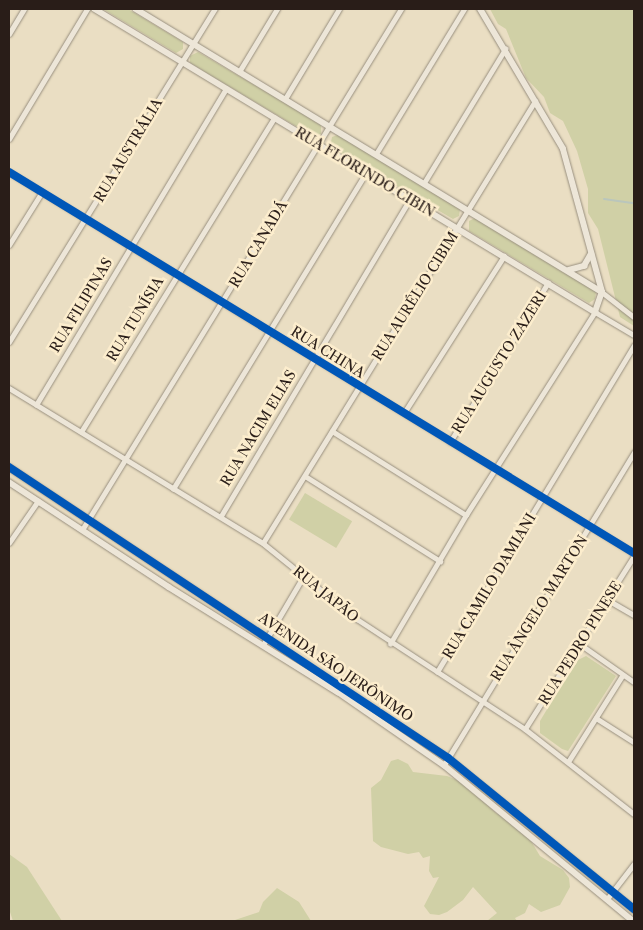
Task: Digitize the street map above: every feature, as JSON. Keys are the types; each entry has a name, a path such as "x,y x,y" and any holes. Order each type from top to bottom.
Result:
{"street":[{"path":"9,34 24,9"},
{"path":"9,139 87,9"},
{"name":"RUA FLORINDO CIBIN","path":"95,9 634,335"},
{"name":"RUA FLORINDO CIBIN","path":"136,9 569,270 602,292 634,317"},
{"path":"146,15 150,9"},
{"name":"RUA AUSTRÁLIA","path":"9,342 215,9"},
{"path":"239,72 277,9"},
{"path":"285,99 339,9"},
{"name":"RUA CANADÁ","path":"82,530 223,303 401,9"},
{"path":"376,154 464,9"},
{"path":"390,644 466,515 595,312 602,292 572,172 536,100 480,9"},
{"path":"424,183 505,49"},
{"name":"RUA FILIPINAS","path":"36,405 226,89"},
{"name":"RUA AURÉLIO CIBIM","path":"263,543 536,100"},
{"name":"RUA TUNÍSIA","path":"81,432 274,118"},
{"name":"RUA CHINA","path":"9,172 634,554"},
{"path":"173,489 268,330 366,173"},
{"path":"9,245 42,192"},
{"name":"RUA NACIM ELIAS","path":"221,516 410,199"},
{"path":"569,270 584,266 592,252"},
{"path":"404,413 504,256"},
{"name":"RUA AUGUSTO ZAZERI","path":"450,442 548,282"},
{"name":"RUA CAMILO DAMIANI","path":"437,672 634,346"},
{"name":"RUA JAPÃO","path":"9,388 263,543 303,577 390,644 526,729 634,814"},
{"path":"332,431 466,515"},
{"name":"RUA ÂNGELO MARTON","path":"444,765 481,701 634,452"},
{"name":"AVENIDA SÃO JERÔNIMO","path":"9,468 269,637 448,758 634,908"},
{"path":"305,476 440,561"},
{"name":"AVENIDA SÃO JERÔNIMO","path":"9,482 338,692 444,765 538,845 633,921"},
{"path":"9,543 38,501"},
{"name":"RUA PEDRO PINESE","path":"526,729 608,600 634,554"},
{"path":"263,645 303,577"},
{"path":"608,600 634,615"},
{"path":"580,644 622,676 634,682"},
{"path":"568,762 622,676"},
{"path":"596,718 634,742"},
{"path":"538,845 544,837"},
{"path":"607,899 634,864"}],"green space":[{"path":"103,9 128,9 183,42 183,49 176,53"},
{"path":"490,9 634,9 634,326 620,317 598,229 588,213 588,189 577,151 563,121 550,113 544,97 526,78 506,29 498,24"},
{"path":"198,52 321,124 321,134 314,137 190,63 190,56"},
{"path":"340,134 460,209 459,216 453,219 330,147 332,137"},
{"path":"475,218 596,291 595,299 589,303 469,231 469,221"},
{"path":"305,493 352,521 336,548 289,520"},
{"path":"586,656 616,676 568,751 562,749 540,733 540,721 576,661"},
{"path":"398,759 408,764 413,772 447,776 462,782 496,813 509,819 531,841 540,856 563,870 569,878 570,887 560,905 541,912 529,904 525,913 515,918 517,921 487,921 497,913 473,887 463,900 447,912 439,915 430,914 424,906 439,877 433,878 429,871 430,856 423,858 419,852 408,854 381,847 373,841 371,788 381,780 391,761"},
{"path":"9,854 27,867 62,921 13,921 9,909"},
{"path":"277,888 299,902 311,921 232,921 259,912 263,902"}],"waterway":[{"path":"604,199 634,203"}],"cycle path":[{"path":"9,172 634,553"},
{"path":"9,467 448,758 634,909"}]}
